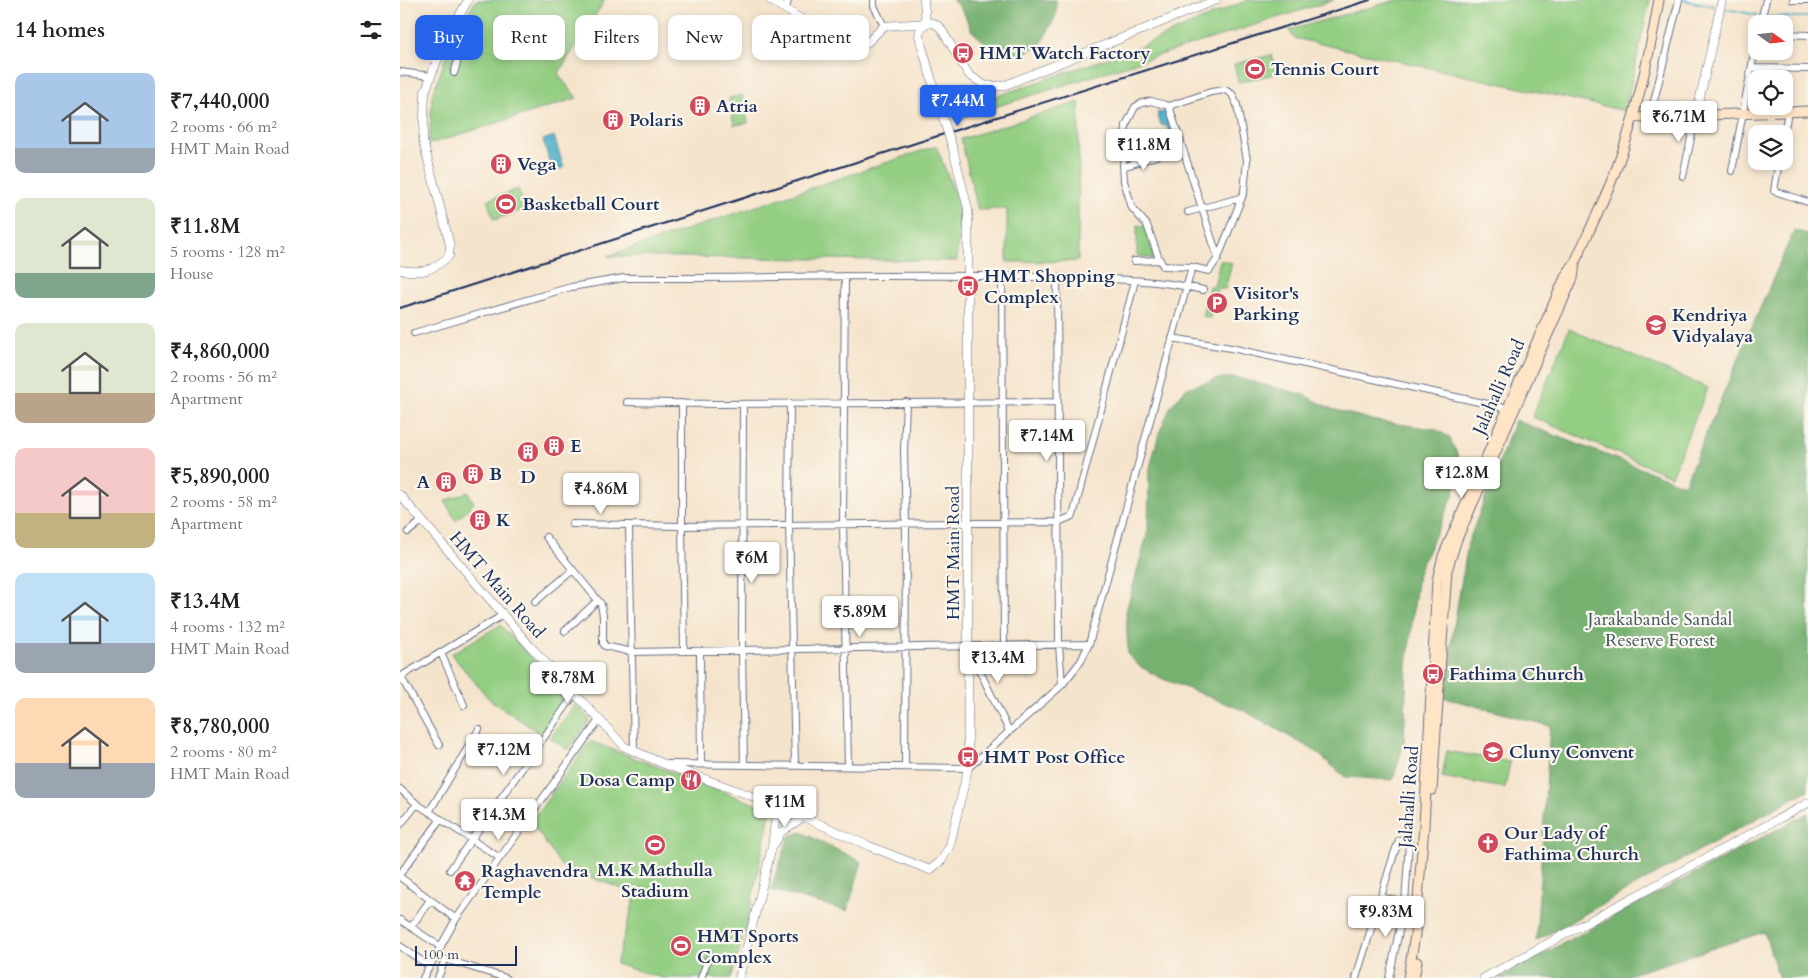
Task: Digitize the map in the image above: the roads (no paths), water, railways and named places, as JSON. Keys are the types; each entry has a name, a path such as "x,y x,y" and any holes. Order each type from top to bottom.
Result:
{"main road":[{"name":"Jalahalli Road","path":"1408,978 1419,898 1439,627 1437,580 1443,556 1510,409 1566,275 1575,262 1616,168 1633,118 1652,41 1659,0"},
{"path":"1793,111 1808,110"},
{"path":"1633,118 1748,112"},
{"path":"1414,978 1425,890 1439,627"}],"street":[{"path":"460,15 468,0"},
{"path":"770,0 844,45 855,47 868,42 884,26 933,23 940,27 968,75 986,86 1003,86 1216,0"},
{"path":"786,9 788,0"},
{"path":"874,0 874,6 884,26"},
{"name":"HMT Main Road","path":"400,495 503,615 625,747 664,764 779,806 930,870 942,860 950,846 968,768 968,209 953,149 919,36 920,30 926,23 924,0"},
{"path":"1650,117 1679,0"},
{"path":"1683,176 1722,0"},
{"path":"1762,15 1766,0"},
{"path":"1793,0 1808,0"},
{"path":"1793,34 1808,35"},
{"path":"400,270 420,272 430,270 449,256 450,245 423,141 425,92 437,60"},
{"path":"454,73 458,60"},
{"path":"1732,171 1753,60"},
{"path":"1752,68 1808,69"},
{"path":"400,72 431,76"},
{"path":"1225,90 1232,94 1237,105 1247,160 1244,192 1240,198 1218,258 1209,271 1192,267 1163,266 1148,225 1132,208 1124,180 1123,166 1126,125 1135,107 1142,102 1151,101 1170,106 1211,92 1225,90"},
{"path":"1170,106 1218,258"},
{"path":"1123,166 1159,155"},
{"path":"1778,170 1774,191 1808,202"},
{"path":"1188,212 1240,198"},
{"path":"1134,261 1160,260"},
{"path":"664,764 968,768 1062,685 1081,661 1089,644 1192,267"},
{"path":"414,333 571,287 624,278 968,275 1135,281 1187,286 1203,290"},
{"path":"845,276 843,524 848,766"},
{"path":"1002,276 1004,646"},
{"path":"1057,278 1059,645 1062,685"},
{"path":"572,524 682,526 1058,522 1073,516 1135,281"},
{"path":"1172,338 1231,348 1510,409"},
{"path":"627,402 743,404 1057,402"},
{"path":"905,767 906,523 904,451 906,402"},
{"path":"682,403 684,650"},
{"path":"790,403 789,524 795,765"},
{"path":"743,404 742,650 744,765"},
{"path":"408,532 422,521"},
{"path":"629,526 634,751"},
{"path":"546,537 601,604 604,646 632,652 1089,644"},
{"path":"534,602 573,570"},
{"path":"566,631 598,600"},
{"path":"439,745 400,677 503,615"},
{"path":"968,647 1009,731"},
{"path":"700,651 701,764"},
{"path":"441,653 464,704"},
{"path":"450,870 574,694"},
{"path":"423,978 456,919 599,720"},
{"path":"429,812 479,729"},
{"path":"402,793 500,858"},
{"path":"1484,978 1808,802"},
{"path":"400,825 417,804"},
{"path":"738,978 772,847 779,806"},
{"path":"772,847 781,832 803,817"},
{"path":"441,819 400,876 456,919"},
{"path":"1356,978 1399,840 1407,839 1409,842 1405,903 1389,978"},
{"path":"1381,897 1405,903"},
{"path":"411,927 430,900"},
{"path":"400,920 441,946"},
{"path":"400,946 429,966"},
{"path":"435,956 493,976 506,978"},
{"path":"438,978 445,959"},
{"path":"701,978 708,959"}],"water":[{"path":"1168,111 1180,148 1173,151 1167,127 1161,125 1157,113"},
{"path":"554,136 564,168 552,171 543,140"}],"waterway":[{"path":"1684,0 1714,6"},
{"path":"1726,9 1757,15"},
{"path":"1793,17 1808,17"}],"railway":[{"path":"400,308 1370,0"}],"place":[{"name":"HMT Watch Factory","path":"963,53"},
{"name":"Tennis Court","path":"1255,69"},
{"name":"Atria","path":"700,106"},
{"name":"Polaris","path":"613,120"},
{"name":"Vega","path":"501,164"},
{"name":"Basketball Court","path":"506,204"},
{"name":"HMT Shopping Complex","path":"968,286"},
{"name":"Visitor's Parking","path":"1217,303"},
{"name":"Kendriya Vidyalaya","path":"1656,325"},
{"name":"E","path":"554,446"},
{"name":"D","path":"528,452"},
{"name":"B","path":"473,474"},
{"name":"A","path":"446,482"},
{"name":"K","path":"480,520"},
{"name":"Fathima Church","path":"1433,674"},
{"name":"Cluny Convent","path":"1493,752"},
{"name":"HMT Post Office","path":"968,757"},
{"name":"Dosa Camp","path":"691,780"},
{"name":"Our Lady of Fathima Church","path":"1488,843"},
{"name":"M.K Mathulla Stadium","path":"655,845"},
{"name":"Raghavendra Temple","path":"465,881"},
{"name":"HMT Sports Complex","path":"681,946"}],"park label":[{"name":"Jarakabande Sandal Reserve Forest","path":"1660,629"}]}
